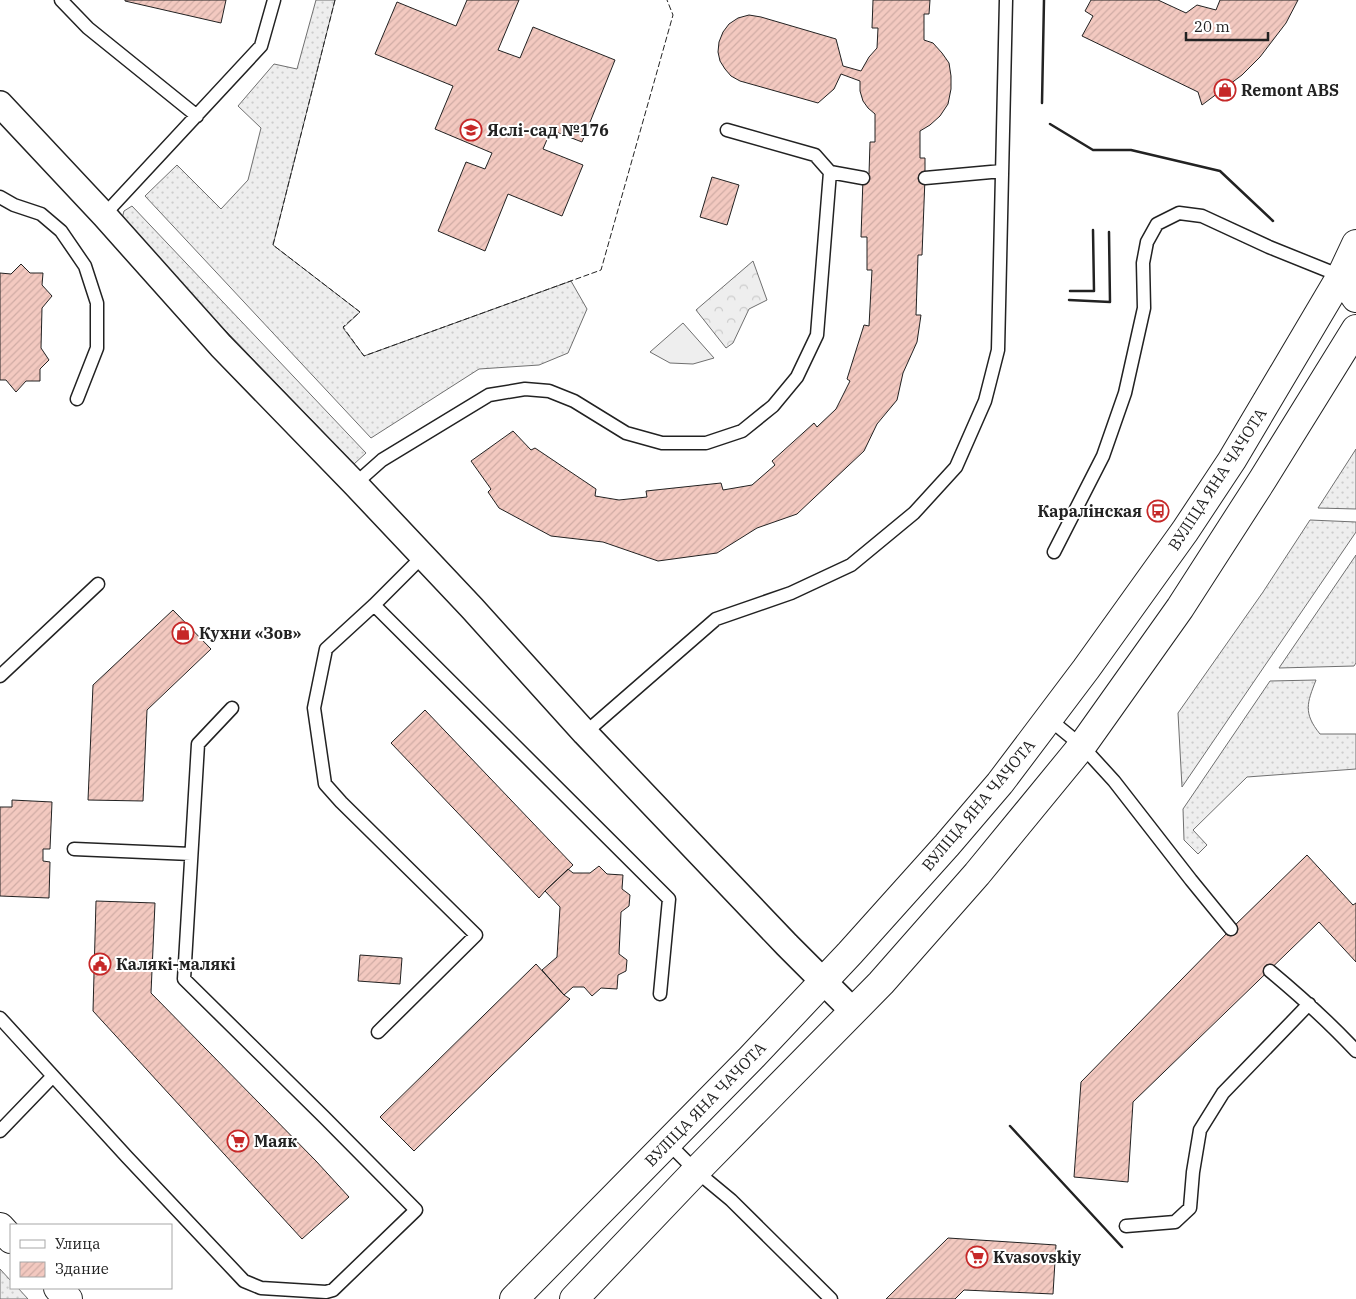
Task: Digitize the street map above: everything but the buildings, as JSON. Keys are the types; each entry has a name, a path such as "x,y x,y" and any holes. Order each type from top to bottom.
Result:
{"main road":[{"name":"ВУЛІЦА ЯНА ЧАЧОТА","path":"514,1299 823,981 947,845 1000,783 1049,719 1185,531 1351,282 1356,244"},
{"path":"574,1299 696,1171 881,983 978,874 1082,746 1180,608 1356,329"},
{"path":"0,1228 10,1238"},
{"path":"59,1289 68,1299"}],"street":[{"path":"0,104 104,215 221,346 472,608 585,733 853,1011"}],"lane":[{"path":"61,0 88,28 197,116"},
{"path":"104,215 261,46 274,0"},
{"path":"585,733 716,619 791,592 851,565 914,513 956,468 985,401 998,350 1006,0"},
{"path":"727,130 815,155 830,172 862,178"},
{"path":"925,178 1002,171"},
{"path":"355,484 382,460 489,395 525,389 549,391 574,400 626,433 662,443 706,443 742,431 773,406 797,377 817,335 830,172"},
{"path":"0,197 14,205 41,214 61,231 85,266 97,303 97,348 77,399"},
{"path":"1054,552 1103,456 1125,393 1144,308 1143,263 1148,242 1157,224 1179,213 1202,216 1351,282"},
{"path":"378,1032 476,935 325,784 314,708 326,649 423,556"},
{"path":"0,676 98,584"},
{"path":"374,605 669,899 660,994"},
{"path":"0,1018 244,1281 261,1288 318,1292 333,1290 416,1210 184,979 198,744 232,708"},
{"path":"1049,719 1082,746 1114,782 1231,929"},
{"path":"74,849 191,854"},
{"path":"1270,970 1336,1029 1356,1051"},
{"path":"1126,1226 1175,1222 1190,1208 1193,1172 1200,1130 1223,1093 1309,1004"},
{"path":"0,1131 53,1076"},
{"path":"667,1142 696,1171 731,1200 830,1299"}],"green space":[{"path":"316,0 335,0 273,245 360,312 343,328 364,356 571,281 587,309 568,353 539,365 479,369 371,438 145,196 177,165 221,209 248,180 261,128 238,106 274,64 297,69"},
{"path":"132,206 366,453 354,464 121,222 124,211"},
{"path":"753,261 767,300 749,309 733,343 726,348 696,310"},
{"path":"683,323 714,358 693,364 670,363 650,352"},
{"path":"1356,449 1356,509 1318,508"},
{"path":"1310,520 1356,522 1356,532 1182,787 1178,713 1263,592"},
{"path":"1356,555 1356,663 1354,666 1279,668"},
{"path":"1316,680 1310,695 1308,708 1311,720 1320,734 1356,734 1356,769 1247,777 1193,830 1207,845 1198,854 1184,840 1183,809 1270,681"},
{"path":"0,1269 10,1280 10,1289 19,1289 28,1299 0,1299"}],"fence":[{"path":"335,0 273,245 360,312 343,327 364,356 601,270 673,15 667,0"}],"wall":[{"path":"1042,103 1044,0"},
{"path":"1050,124 1093,150 1131,150 1220,171 1273,221"},
{"path":"1070,291 1094,291 1093,230"},
{"path":"1069,300 1110,302 1109,232"},
{"path":"1010,1126 1122,1247"}],"place":[{"name":"Remont ABS","path":"1225,90"},
{"name":"Яслі-сад №176","path":"471,130"},
{"name":"Каралінская","path":"1158,511"},
{"name":"Кухни «Зов»","path":"183,633"},
{"name":"Калякі-малякі","path":"100,964"},
{"name":"Маяк","path":"238,1141"},
{"name":"Kvasovskiy","path":"977,1257"}]}
